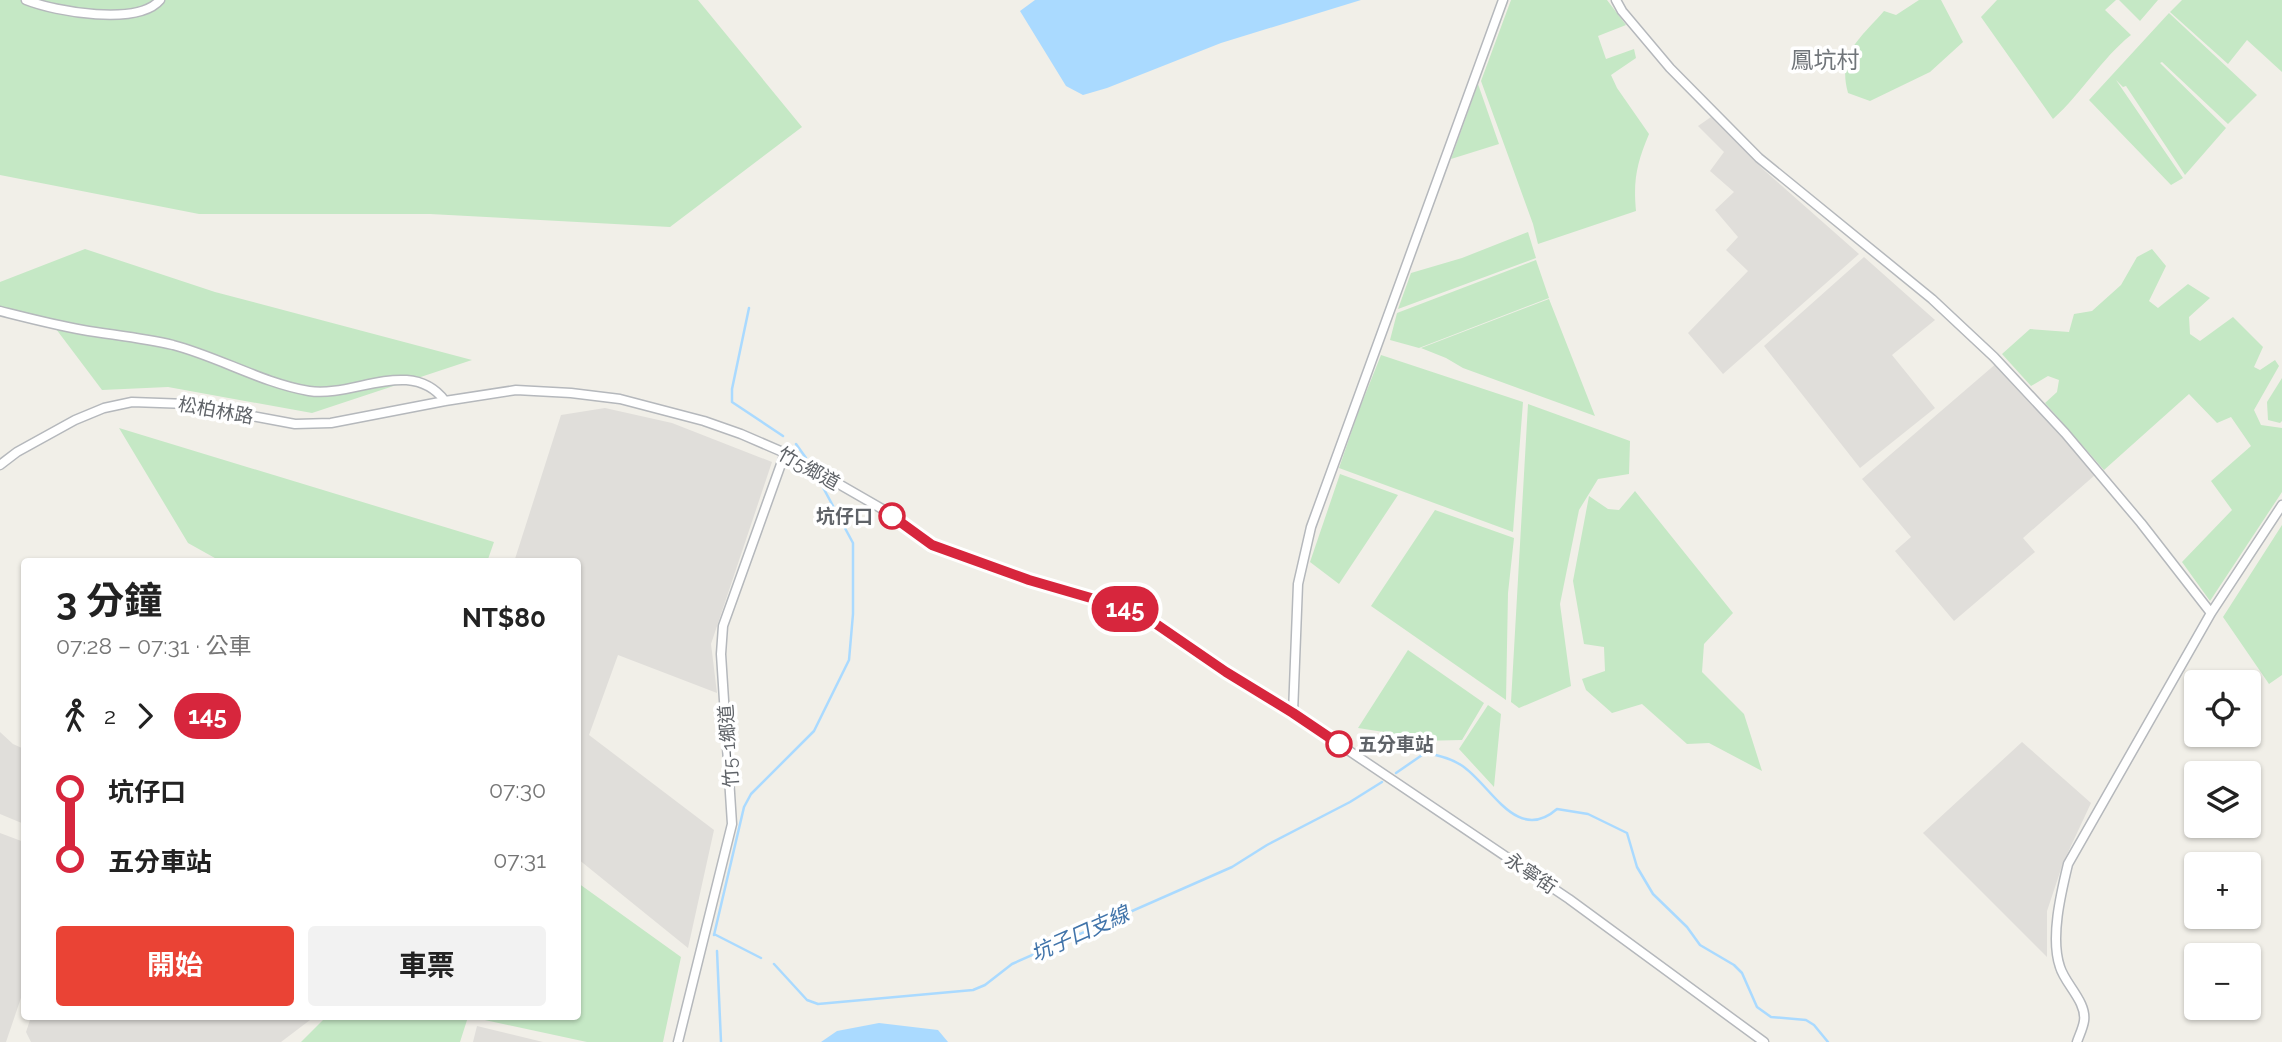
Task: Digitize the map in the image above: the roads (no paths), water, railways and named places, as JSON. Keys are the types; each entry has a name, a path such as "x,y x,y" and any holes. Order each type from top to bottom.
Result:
{"street":[{"path":"26,0 72,12 113,13 139,13 155,6 160,0"},
{"path":"1293,713 1298,584 1311,527 1503,0"},
{"path":"1616,0 1670,68 1759,158 1932,299 1994,357 2065,433 2141,523 2211,613"},
{"path":"0,311 84,330 176,346 271,380 311,391 369,386 398,379 419,382 438,393 445,401"},
{"name":"竹5鄉道","path":"445,401 516,390 571,393 620,399 704,421 741,434 785,453 884,510 932,545 1029,580 1143,615 1226,672 1293,713"},
{"name":"松柏林路","path":"0,465 17,452 75,420 104,408 132,401 188,404 306,424 331,424 445,401"},
{"name":"竹5-1鄉道","path":"678,1042 732,824 721,654 723,626 785,453"},
{"path":"2077,1042 2085,1020 2082,1007 2059,967 2057,940 2059,902 2068,864 2211,613 2282,505"},
{"name":"永寧街","path":"1293,713 1569,899 1764,1042"}],"water":[{"path":"1035,0 1361,0 1221,43 1083,95 1066,86 1020,11"},
{"path":"879,1023 938,1030 948,1042 821,1042 837,1031"}],"waterway":[{"path":"749,308 732,389 732,402 783,436"},
{"path":"796,444 806,458"},
{"path":"714,935 744,807 751,794 814,731 849,660 853,614 853,543 819,480"},
{"name":"坑子口支線","path":"1396,773 1425,753 1439,756 1461,765 1516,816 1529,820 1542,818 1557,809 1588,814 1627,833 1637,867 1653,894 1687,927 1700,945 1734,965 1742,973 1757,1007 1771,1017 1806,1020 1814,1025 1828,1042"},
{"name":"坑子口支線","path":"774,964 807,1000 818,1004 973,990 985,985 1012,964 1232,867 1382,782"},
{"name":"坑子口支線","path":"714,934 761,958"},
{"path":"717,951 721,1042"}],"place":[{"name":"坑仔口","path":"892,516"},
{"name":"五分車站","path":"1339,744"}],"district":[{"name":"鳳坑村","path":"1825,60"}]}
